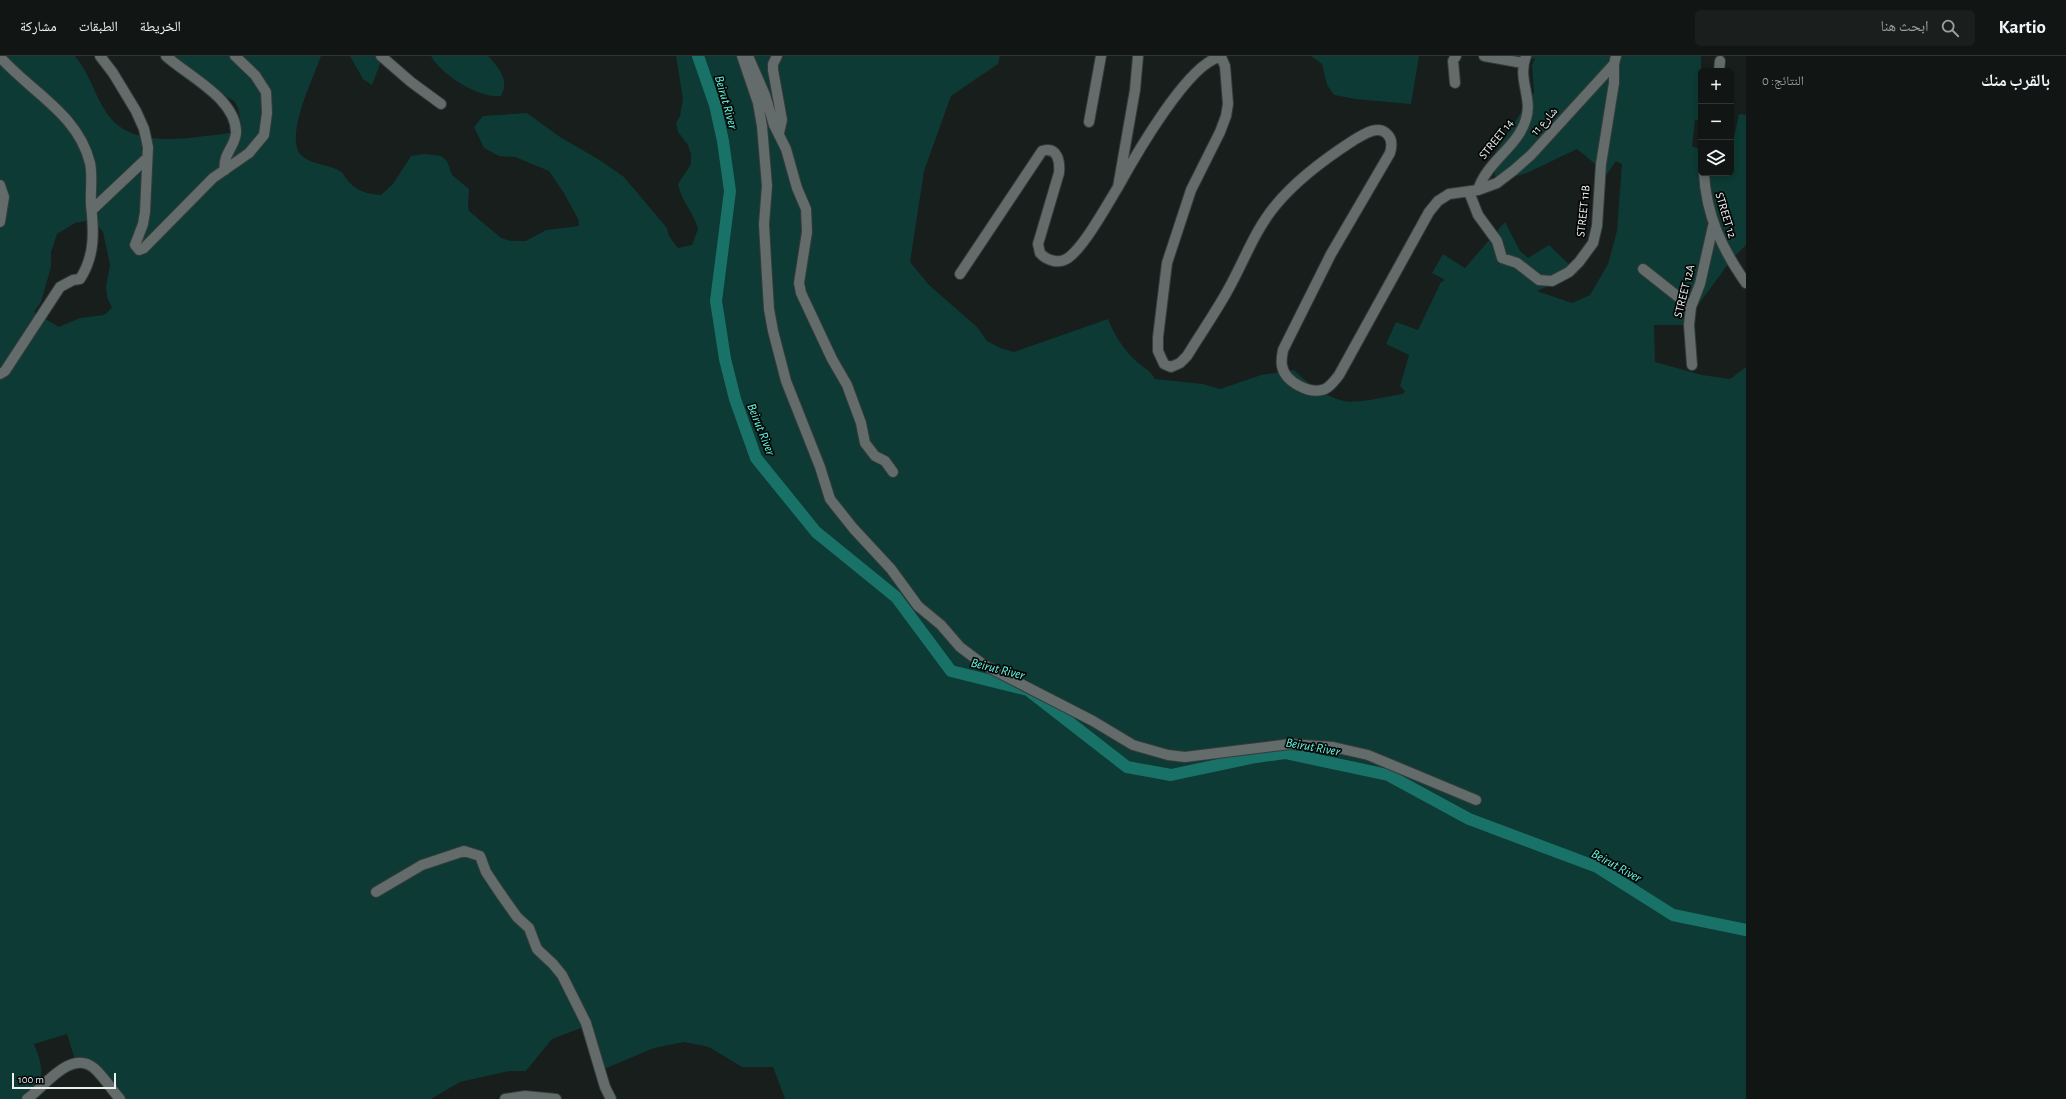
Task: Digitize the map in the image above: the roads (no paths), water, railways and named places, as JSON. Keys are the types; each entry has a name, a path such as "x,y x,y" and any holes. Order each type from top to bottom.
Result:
{"street":[{"path":"100,56 113,73 143,125 148,147 148,177 145,212 143,224 135,245 139,250 144,248 199,192 225,170 242,159 258,144 264,135 267,113 266,92 264,86 235,56"},
{"path":"166,56 218,96 228,108 236,132 223,162 225,170"},
{"path":"382,56 411,82 441,104"},
{"path":"742,56 758,103 762,126 767,186 764,224 769,309 780,361 786,381 820,468 830,499 853,528 891,569 918,606 941,625 960,647 984,665 1093,720 1133,745 1168,756 1185,757 1290,744 1333,747 1368,755 1476,800"},
{"path":"748,56 759,80 774,125 786,149 796,188 806,209 807,232 800,275 801,292 832,359 847,385 861,423 865,443 875,456 885,461 893,472"},
{"path":"777,56 773,64 773,70 782,120 779,133"},
{"path":"1089,122 1100,56"},
{"path":"1118,187 1135,90 1138,56"},
{"path":"1455,83 1453,61 1456,56"},
{"path":"1484,56 1524,60"},
{"path":"0,57 27,84 58,110 79,136 90,163 94,233 86,269 80,279 60,287 5,371 0,374"},
{"path":"960,274 1042,151 1049,150 1056,154 1060,163 1038,244 1040,254 1048,260 1062,260 1072,254 1087,236 1177,94 1196,71 1214,58 1221,57"},
{"name":"شارع 11","path":"1221,57 1225,66 1228,104 1226,116 1220,132 1191,190 1167,263 1158,336 1158,350 1164,364 1171,367 1180,363 1187,356 1214,315 1263,223 1275,205 1330,156 1364,134 1374,130 1386,132 1391,139 1392,146 1390,153 1331,254 1282,350 1282,366 1286,376 1302,387 1316,390 1325,389 1339,375 1429,212 1438,201 1449,194 1474,190 1497,182 1514,170 1531,155 1615,60"},
{"name":"STREET 14","path":"1474,190 1483,176 1523,129 1527,118 1527,101 1522,76 1524,60"},
{"name":"STREET 11B","path":"1474,190 1478,215 1497,241 1502,258 1517,263 1535,278 1544,282 1556,280 1569,272 1589,251 1596,235 1601,164 1612,95 1615,60"},
{"path":"92,210 147,158"},
{"name":"STREET 12","path":"1704,176 1707,203 1713,226 1721,244 1746,283"},
{"path":"0,185 4,197 0,222"},
{"name":"STREET 12A","path":"1692,364 1688,326 1691,307 1700,284 1713,226"},
{"path":"1642,269 1691,307"},
{"path":"376,892 422,865 464,851 480,856 486,872 500,893 517,917 529,928 537,949 562,975 586,1023 611,1099"},
{"path":"27,1099 60,1070 72,1063 78,1062 86,1064 95,1070 120,1099"},
{"path":"505,1099 525,1096 556,1099"}],"waterway":[{"name":"Beirut River","path":"698,56 715,105 723,141 730,191 716,301 725,359 735,399 756,458 816,532 896,597 951,671 1028,690 1127,767 1171,775 1256,757 1285,753 1388,775 1469,819 1597,867 1673,915 1746,930"}]}
